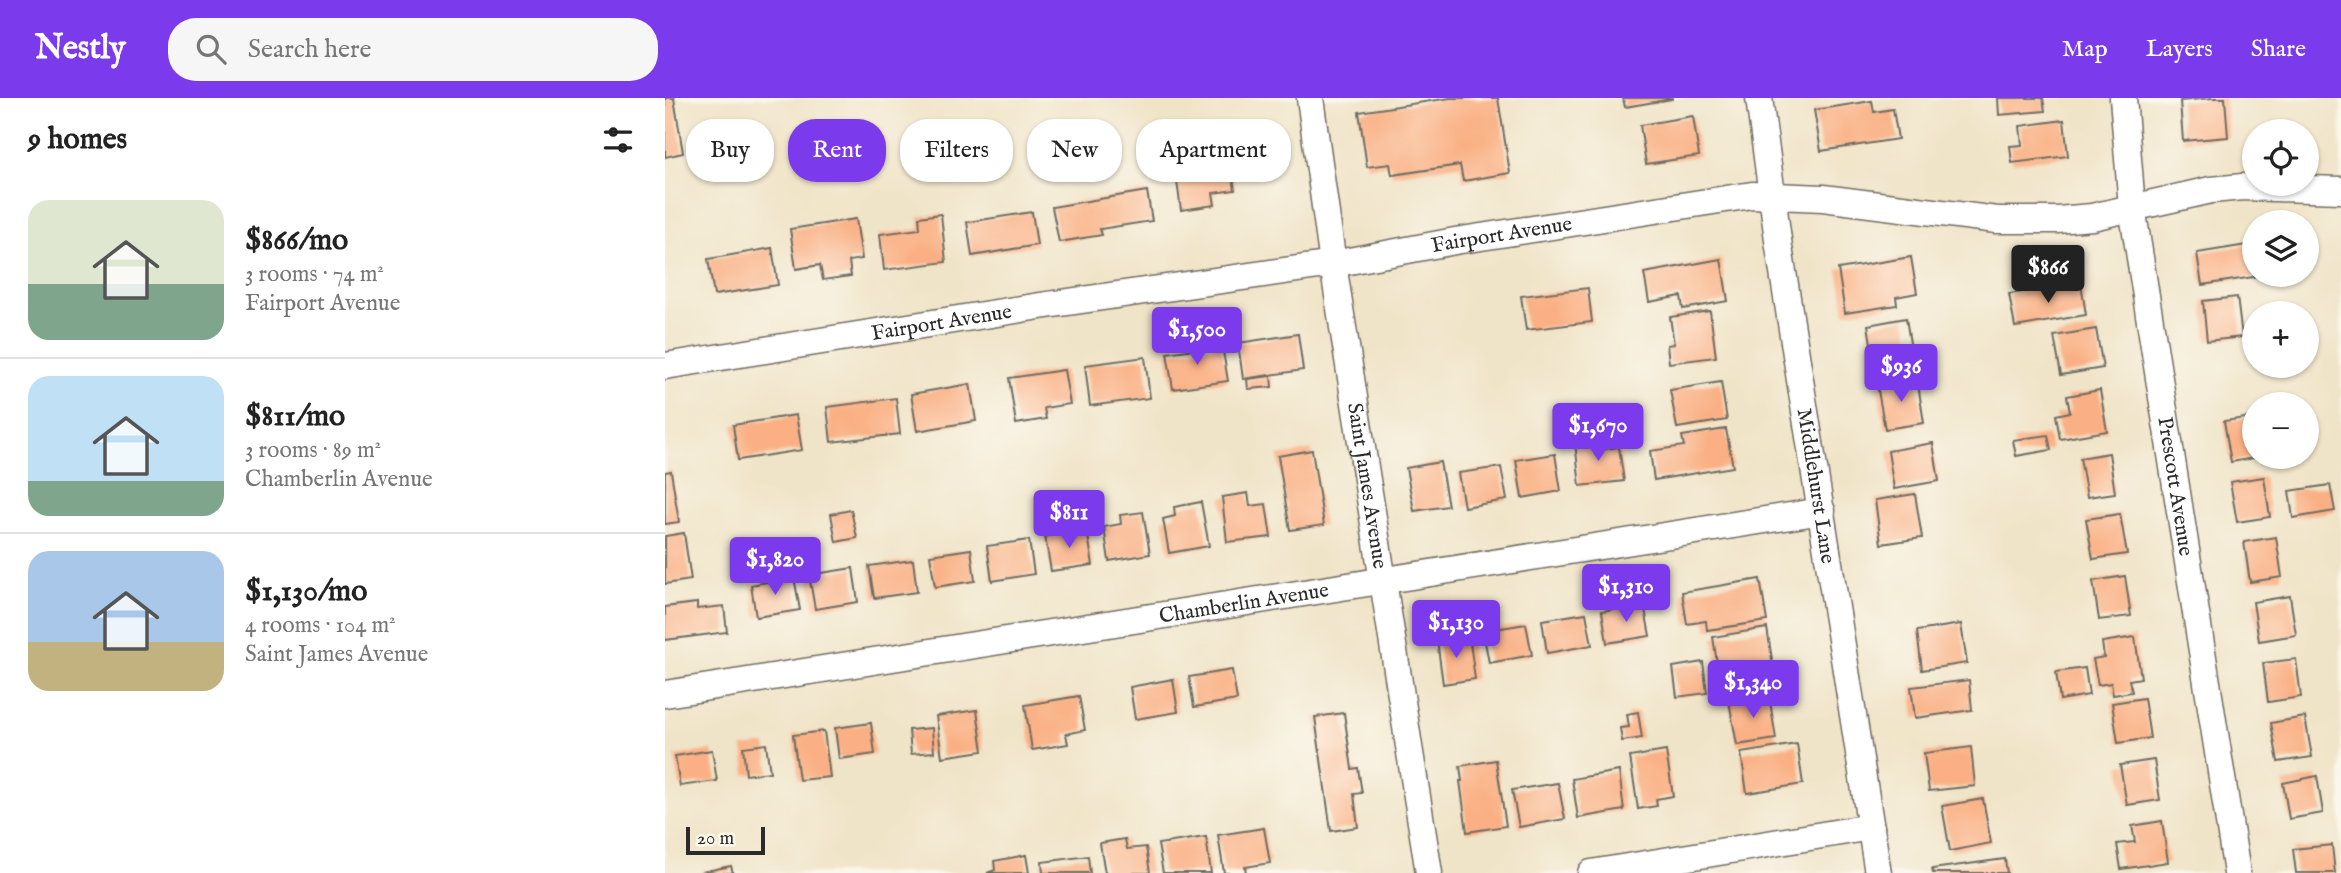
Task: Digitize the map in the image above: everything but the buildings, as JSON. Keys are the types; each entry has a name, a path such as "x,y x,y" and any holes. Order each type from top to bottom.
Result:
{"street":[{"name":"Saint James Avenue","path":"1310,98 1333,264 1429,873"},
{"name":"Middlehurst Lane","path":"1759,98 1878,873"},
{"name":"Prescott Avenue","path":"2123,98 2132,207 2237,873"},
{"name":"Fairport Avenue","path":"665,366 1040,306 1333,264 1455,241 1752,195 1823,198 1997,220 2057,220 2092,217 2211,190 2243,187 2341,190"},
{"name":"Chamberlin Avenue","path":"665,694 1822,511"},
{"path":"1591,873 1871,827"}]}
